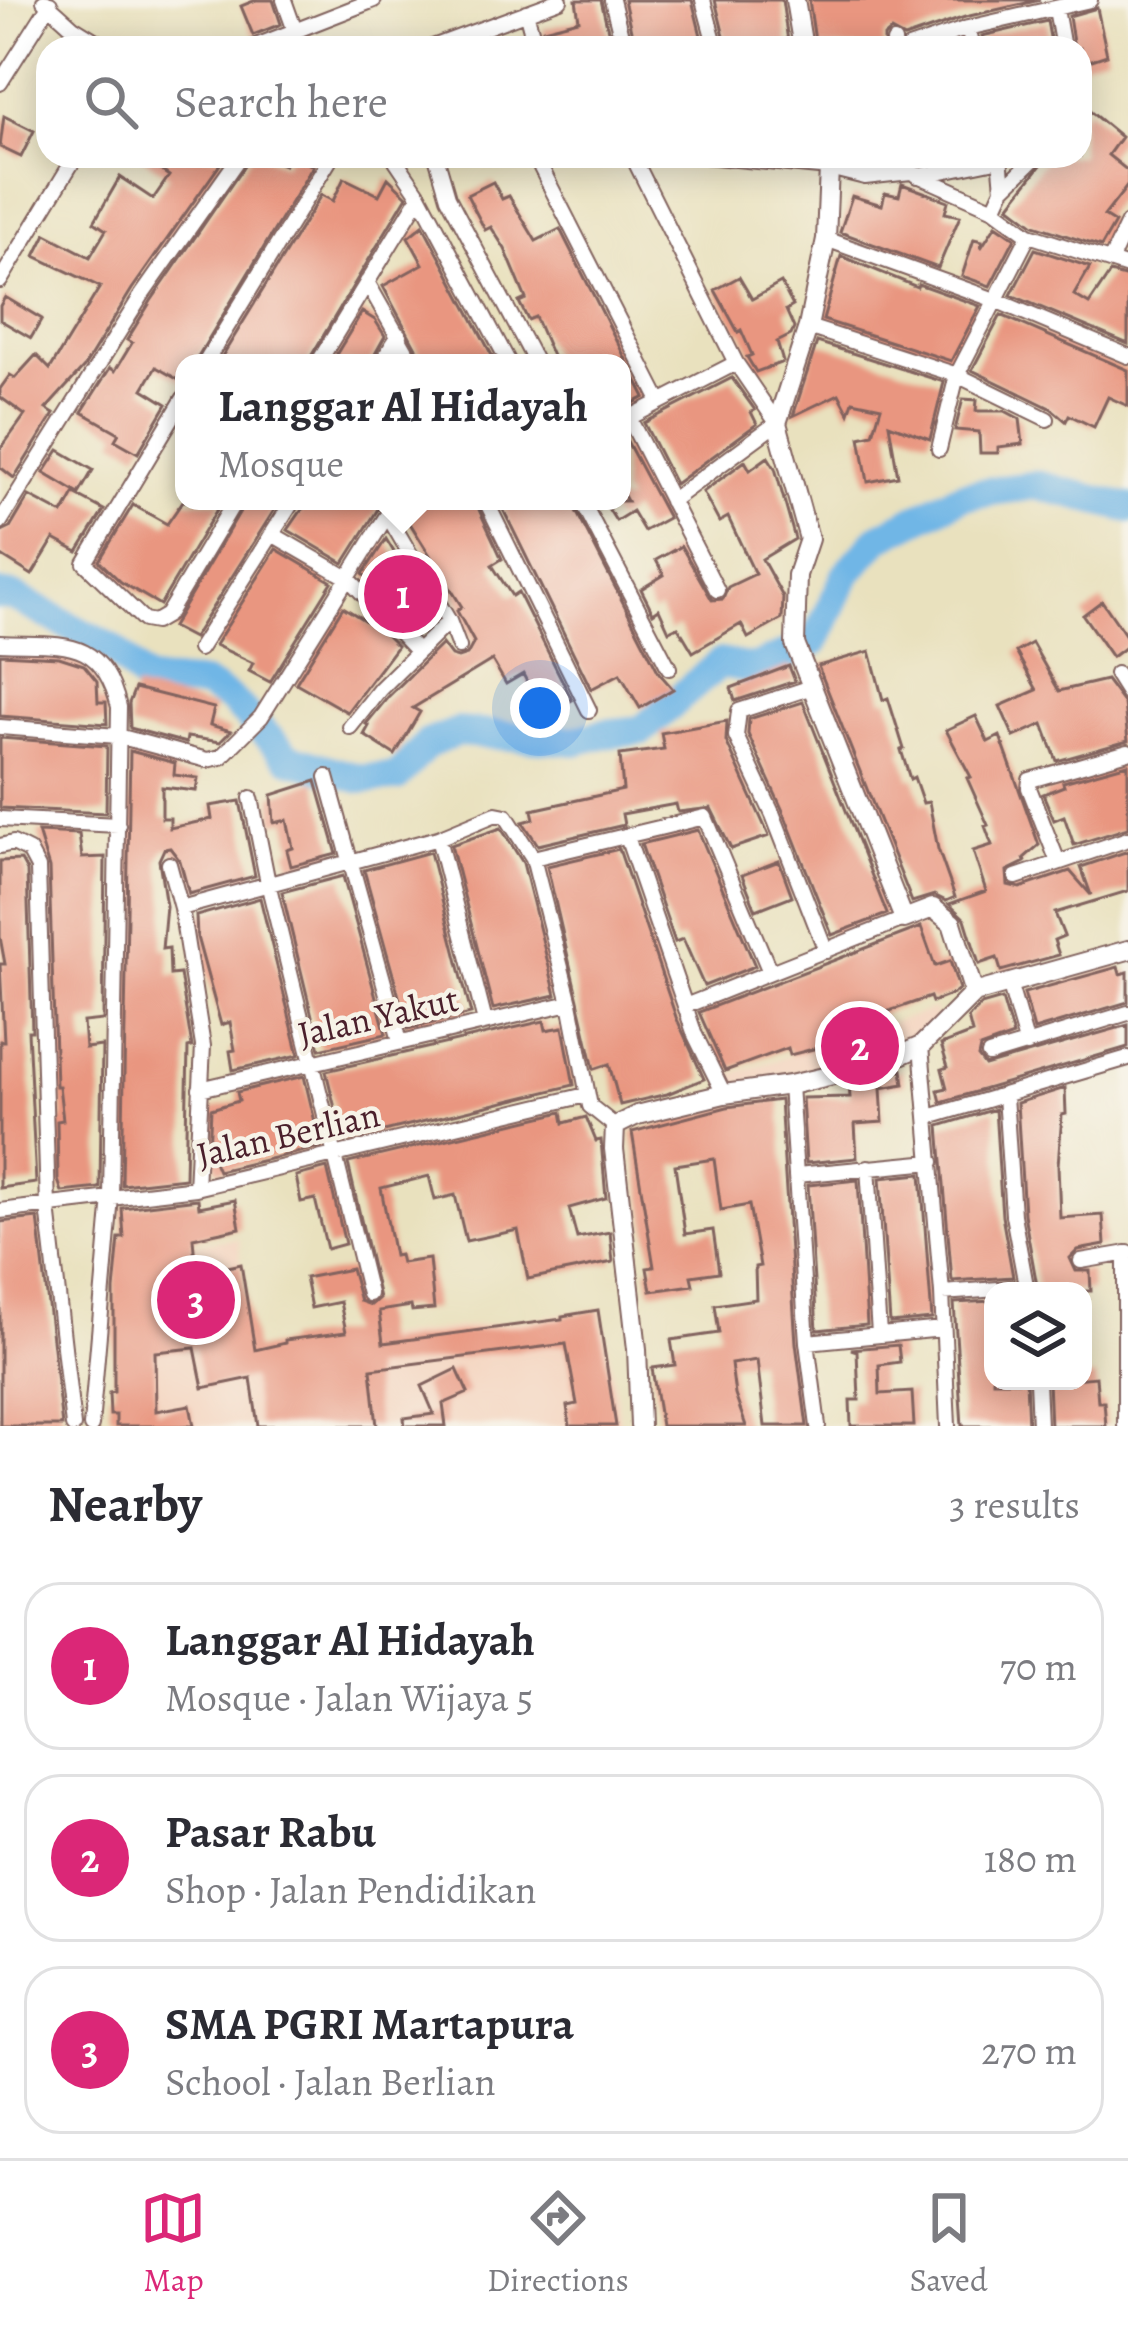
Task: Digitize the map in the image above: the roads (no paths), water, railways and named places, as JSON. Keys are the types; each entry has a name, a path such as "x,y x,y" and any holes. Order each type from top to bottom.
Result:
{"street":[{"path":"284,0 295,31"},
{"path":"282,36 374,0"},
{"path":"471,36 560,0"},
{"path":"612,0 621,36"},
{"path":"703,0 713,36"},
{"path":"795,0 801,36"},
{"path":"937,36 1090,0"},
{"path":"0,83 46,2 87,36"},
{"path":"1056,9 1061,36"},
{"path":"526,12 533,36"},
{"path":"968,28 970,36"},
{"path":"1,279 69,168"},
{"path":"2,514 142,296 232,168"},
{"path":"211,354 325,168"},
{"path":"401,168 504,354"},
{"path":"440,168 448,197 531,354"},
{"path":"541,168 660,401"},
{"path":"638,168 736,363 777,423 809,538 797,575 797,650 904,919"},
{"path":"671,500 777,423 808,327 826,239 827,168"},
{"path":"843,168 866,177 912,168 994,209 1028,235 1128,267"},
{"path":"1002,168 1003,189"},
{"path":"994,209 1003,189 1025,168"},
{"path":"323,354 420,196"},
{"path":"1111,259 1128,223"},
{"path":"939,449 957,375 1028,235"},
{"path":"826,239 995,300 1128,356"},
{"path":"367,282 408,354"},
{"path":"808,327 957,375 1047,419"},
{"path":"386,354 398,335"},
{"path":"631,417 736,363"},
{"path":"175,413 85,563 144,620 155,622 166,615 230,510"},
{"path":"631,430 717,590"},
{"path":"199,650 287,510"},
{"path":"0,727 118,736 207,760 221,757 260,717 392,510"},
{"path":"490,510 589,710"},
{"path":"587,510 670,668"},
{"path":"388,516 459,647"},
{"path":"272,535 348,578 416,650"},
{"path":"350,727 416,650 448,621"},
{"path":"0,643 80,646 95,657 115,687 119,707 111,1197 91,1426"},
{"path":"1116,674 1128,693"},
{"path":"812,687 740,711 736,736 773,815 826,951"},
{"path":"1058,862 1030,780 1128,752"},
{"path":"327,777 400,1041"},
{"path":"251,798 369,1294"},
{"path":"181,908 438,838 496,814 506,816 533,859 570,1003 586,1095 590,1106 615,1126"},
{"path":"533,859 705,817 770,972"},
{"path":"0,819 118,825"},
{"path":"627,837 685,1006 724,1094"},
{"path":"438,838 484,1022"},
{"path":"1016,877 1128,838"},
{"path":"0,846 14,843 29,851 38,868 48,1207 74,1426"},
{"path":"170,864 203,1046 196,1188"},
{"path":"685,1006 933,908 952,923 974,993"},
{"path":"615,1126 637,1115 724,1094 790,1085 880,1064 921,1046 974,993 1128,950"},
{"path":"1010,986 1027,1045"},
{"name":"Jalan Yakut","path":"200,1088 570,1003"},
{"path":"988,1055 1128,1013"},
{"path":"921,1046 948,1426"},
{"path":"929,1117 1128,1058"},
{"path":"790,1085 818,1426"},
{"name":"Jalan Berlian","path":"0,1211 196,1188 586,1095"},
{"path":"1005,1096 1013,1215 1026,1282"},
{"path":"615,1126 640,1426"},
{"path":"796,1175 932,1162"},
{"path":"868,1167 879,1334"},
{"path":"1081,1261 1127,1253 1125,1426"},
{"path":"942,1293 984,1291"},
{"path":"808,1342 943,1330"},
{"path":"1038,1390 1040,1426"}],"waterway":[{"path":"0,595 14,597 113,649 146,683 204,685 231,700 289,758 361,779 397,777 427,744 458,732 576,741 642,730 720,663 753,669 815,642 846,575 878,538 963,495 1037,485 1128,508"}],"place":[{"name":"Langgar Al Hidayah","path":"403,594"},
{"name":"Pasar Rabu","path":"860,1046"},
{"name":"SMA PGRI Martapura","path":"196,1300"}]}
